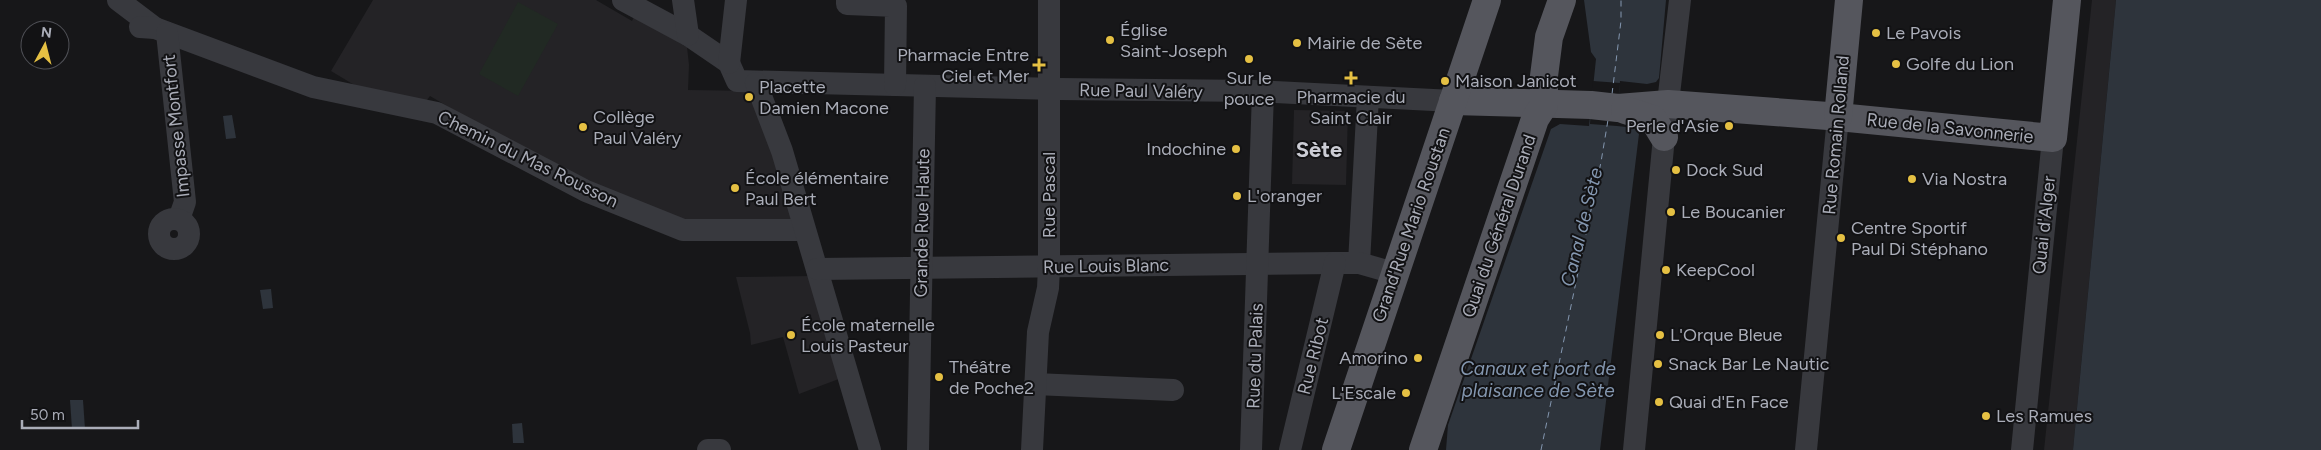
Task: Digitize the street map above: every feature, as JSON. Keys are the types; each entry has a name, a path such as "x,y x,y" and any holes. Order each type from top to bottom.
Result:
{"main road":[{"name":"Grand'Rue Mario Roustan","path":"1336,450 1487,0"},
{"name":"Quai du Général Durand","path":"1423,450 1535,119 1544,104 1544,76 1549,37 1562,0"},
{"name":"Rue Romain Rolland","path":"1838,117 1849,0"},
{"name":"Quai d'Alger","path":"2053,138 2066,0"},
{"name":"Rue Paul Valéry","path":"1453,101 1591,105 1618,108"},
{"name":"Rue de la Savonnerie","path":"1618,108 1668,104 1838,117 2053,138"},
{"path":"1618,108 1653,119 1664,137"}],"street":[{"name":"Chemin du Mas Rousson","path":"118,0 154,29 313,87 437,113 586,191 683,230 804,230"},
{"path":"624,0 688,35 741,75"},
{"path":"683,0 688,35"},
{"path":"736,0 741,75 782,151 870,450"},
{"path":"847,0 847,4 896,6 895,85"},
{"name":"Rue Pascal","path":"1032,450 1038,332 1048,288 1049,267 1049,0"},
{"path":"1634,450 1664,137 1680,0"},
{"name":"Impasse Montfort","path":"154,29 185,202 179,219"},
{"name":"Rue Paul Valéry","path":"741,75 895,85 1264,92 1453,101"},
{"name":"Grande Rue Haute","path":"918,450 925,86"},
{"name":"Rue du Palais","path":"1251,450 1264,92"},
{"path":"1359,263 1368,97"},
{"name":"Rue Romain Rolland","path":"1806,450 1838,117"},
{"name":"Quai d'Alger","path":"2022,450 2053,138"},
{"name":"Rue Louis Blanc","path":"817,269 1049,267 1258,262 1359,263 1394,274"},
{"name":"Rue Ribot","path":"1290,450 1335,263"},
{"path":"1035,384 1173,390"},
{"path":"708,450 720,450"}],"shaded area":[{"path":"373,0 596,0 632,21 635,15 687,47 689,65 688,90 755,91 794,223 682,223 572,179 430,96 424,104 361,89 331,71"},
{"path":"2092,0 2116,0 2073,450 2044,450"},
{"path":"518,2 558,24 518,96 479,74"},
{"path":"1294,110 1348,111 1346,185 1292,184"},
{"name":"École maternelle Louis Pasteur","path":"812,276 844,377 799,394 783,337 751,345 750,333 736,277"}],"water":[{"name":"Canaux et port de plaisance de Sète","path":"1584,0 1666,0 1659,78 1656,82 1647,84 1620,81 1617,126 1635,128 1639,134 1600,450 1446,450 1448,425 1551,129 1560,124 1589,126 1596,59 1591,52"},
{"path":"2116,0 2321,0 2321,450 2073,450"},
{"path":"232,115 236,138 226,139 223,116"},
{"path":"271,289 273,308 263,309 260,290"},
{"path":"70,400 83,400 85,429 72,429"},
{"path":"522,423 524,443 513,443 512,424"}],"pier":[{"path":"1593,81 1620,83 1617,126 1590,124"}],"ferry route":[{"path":"1612,94 1621,21 1621,0"},
{"path":"1541,450 1608,120"}],"place":[{"name":"Le Pavois","path":"1876,33"},
{"name":"Église Saint-Joseph","path":"1110,40"},
{"name":"Mairie de Sète","path":"1297,43"},
{"name":"Sur le pouce","path":"1249,59"},
{"name":"Golfe du Lion","path":"1896,64"},
{"name":"Pharmacie Entre Ciel et Mer","path":"1039,65"},
{"name":"Pharmacie du Saint Clair","path":"1351,78"},
{"name":"Maison Janicot","path":"1445,81"},
{"name":"Placette Damien Macone","path":"749,97"},
{"name":"Perle d'Asie","path":"1729,126"},
{"name":"Collège Paul Valéry","path":"583,127"},
{"name":"Indochine","path":"1236,149"},
{"name":"Dock Sud","path":"1676,170"},
{"name":"Via Nostra","path":"1912,179"},
{"name":"École élémentaire Paul Bert","path":"735,188"},
{"name":"L'oranger","path":"1237,196"},
{"name":"Le Boucanier","path":"1671,212"},
{"name":"Centre Sportif Paul Di Stéphano","path":"1841,238"},
{"name":"KeepCool","path":"1666,270"},
{"name":"École maternelle Louis Pasteur","path":"791,335"},
{"name":"L'Orque Bleue","path":"1660,335"},
{"name":"Amorino","path":"1418,358"},
{"name":"Snack Bar Le Nautic","path":"1658,364"},
{"name":"Théâtre de Poche2","path":"939,377"},
{"name":"L'Escale","path":"1406,393"},
{"name":"Quai d'En Face","path":"1659,402"},
{"name":"Les Ramues","path":"1986,416"}],"district":[{"name":"Sète","path":"1319,149"}],"water label":[{"name":"Canal de Sète","path":"1581,227"}]}
